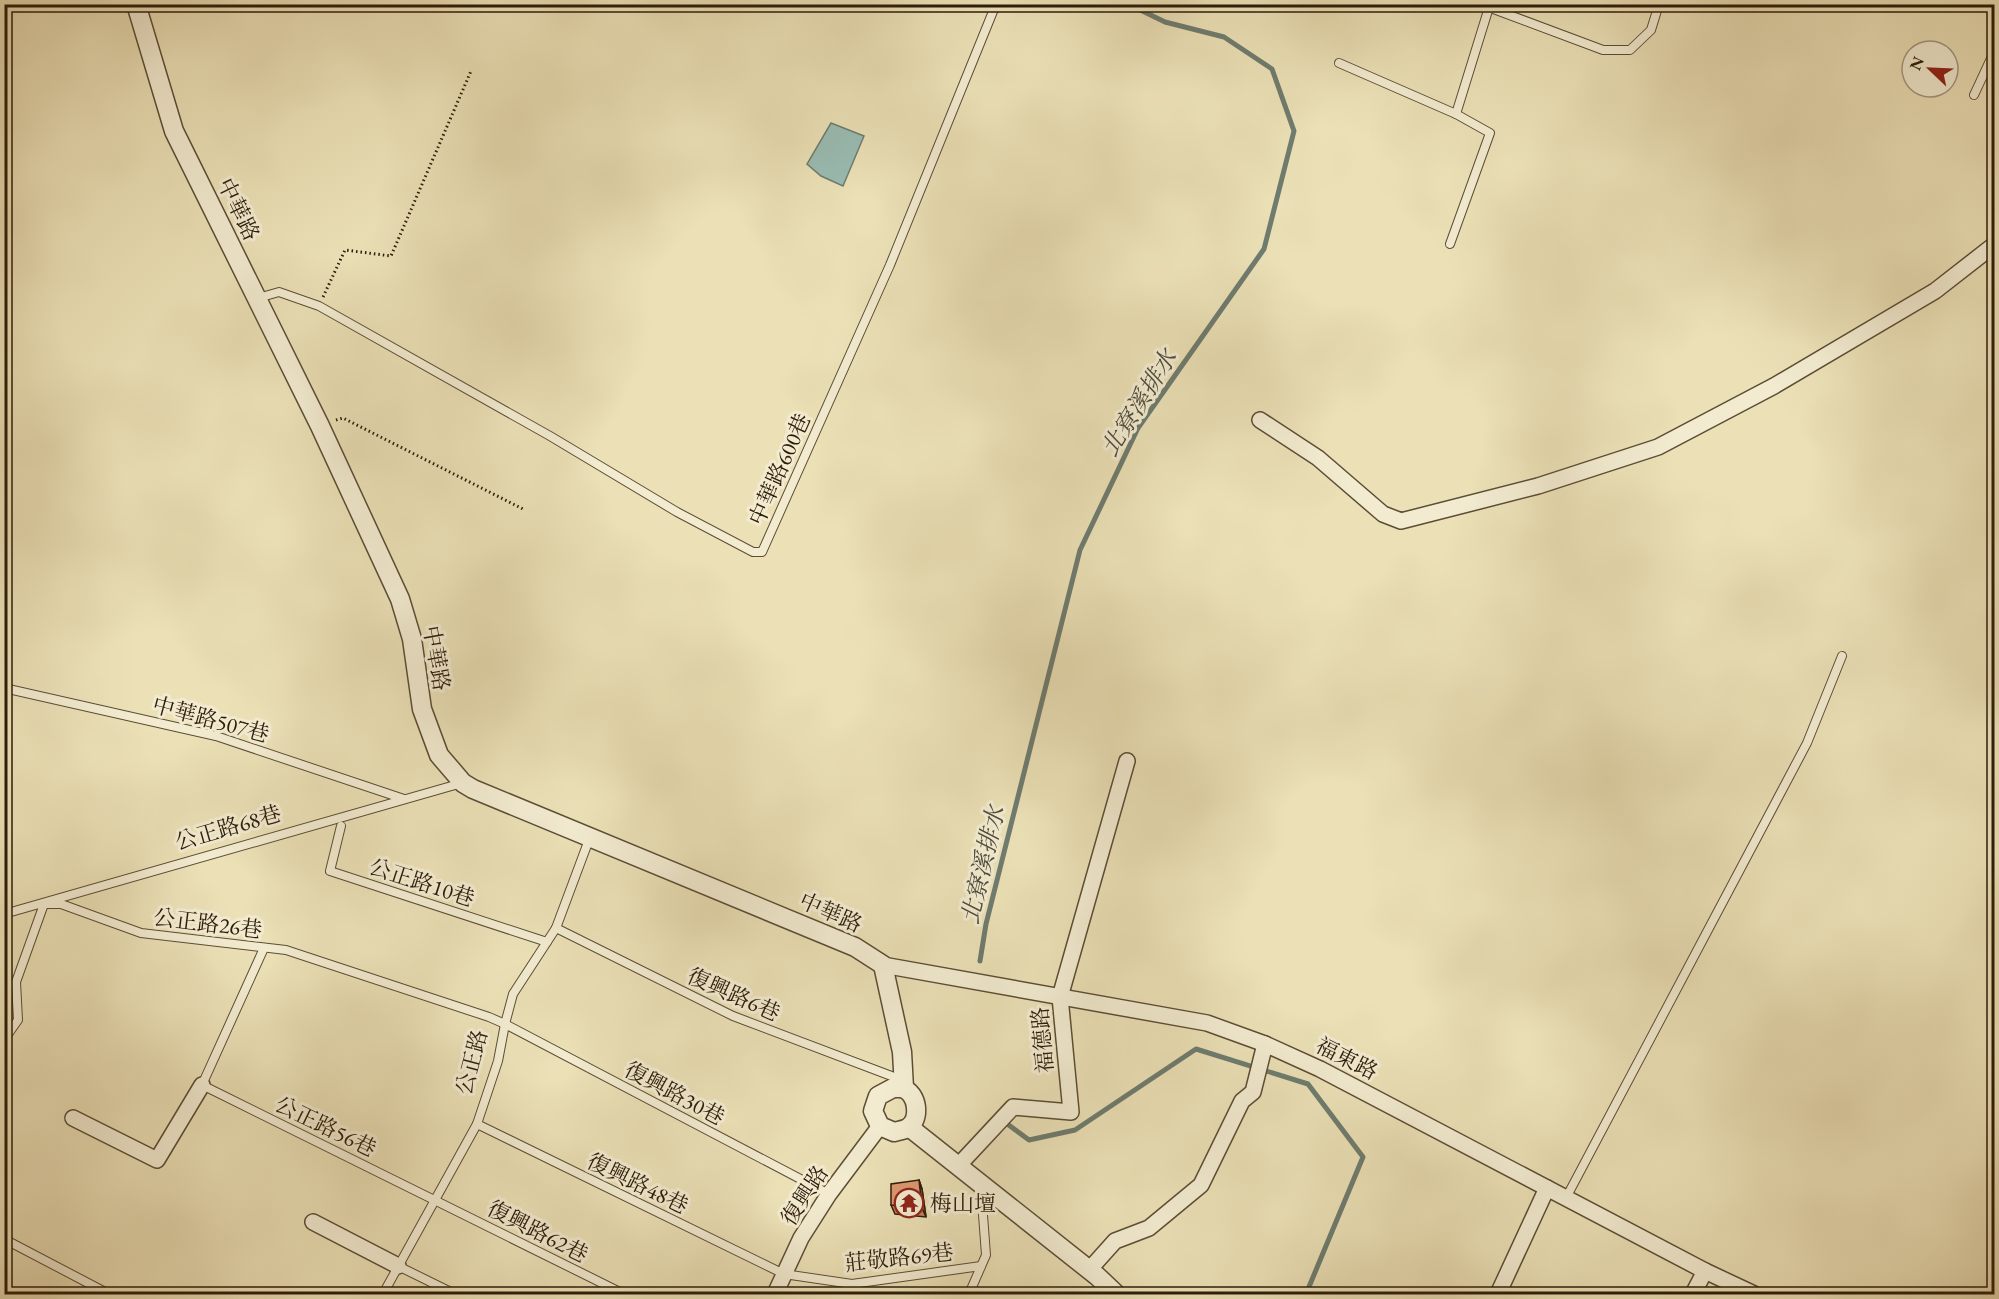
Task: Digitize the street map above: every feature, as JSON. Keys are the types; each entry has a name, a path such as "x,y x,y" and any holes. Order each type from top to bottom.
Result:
{"street":[{"name":"中華路","path":"136,4 174,131 320,426 399,599 412,639 422,709 439,755 463,783 473,789 855,947 883,965"},
{"path":"1260,420 1318,458 1383,514 1401,521 1538,486 1658,447 1774,386 1935,291 1995,245"},
{"name":"福德路","path":"958,1166 1013,1107 1071,1112 1060,997 1126,761"},
{"path":"883,965 902,1052 904,1084 916,1103 916,1116 909,1127 894,1132 880,1126 873,1111 878,1096 904,1084"},
{"name":"福東路","path":"883,965 1207,1023 1265,1044 1320,1069 1705,1271 1754,1294"},
{"path":"1089,1270 1115,1241 1149,1228 1201,1185 1242,1101 1253,1092 1265,1044"},
{"path":"72,1118 157,1160 201,1085"},
{"name":"復興路","path":"775,1294 801,1238 829,1194 880,1126"},
{"path":"909,1127 1116,1294"},
{"path":"1498,1294 1547,1188"},
{"path":"312,1222 398,1266"},
{"path":"1693,1294 1705,1271"}],"lane":[{"name":"中華路600巷","path":"257,298 279,292 319,306 550,436 677,513 753,552 762,552 890,265 996,4"},
{"path":"1480,4 1603,50 1630,50 1651,30 1659,4"},
{"path":"1456,114 1489,6"},
{"path":"1974,95 1995,52"},
{"path":"1339,63 1456,114 1490,133 1450,244"},
{"path":"1566,1198 1807,743 1842,656"},
{"name":"中華路507巷","path":"4,688 216,736 405,799"},
{"name":"公正路68巷","path":"4,914 463,783"},
{"name":"公正路10巷","path":"341,826 330,871 547,942"},
{"name":"公正路","path":"384,1294 477,1124 498,1061 513,994 556,928 590,837"},
{"path":"4,1040 18,1020 16,982 44,904"},
{"name":"公正路26巷","path":"44,904 60,904 141,933 286,950 505,1024"},
{"name":"復興路6巷","path":"556,928 733,1017 904,1084"},
{"path":"201,1085 264,948"},
{"name":"復興路30巷","path":"505,1024 829,1194"},
{"name":"公正路56巷","path":"201,1085 435,1200"},
{"name":"復興路48巷","path":"477,1124 784,1274"},
{"path":"969,1294 986,1255 983,1215 985,1188"},
{"name":"復興路62巷","path":"435,1200 624,1294"},
{"path":"4,1239 109,1294"},
{"path":"398,1266 455,1294"},
{"name":"莊敬路69巷","path":"784,1274 852,1284 981,1266"}],"path":[{"path":"319,306 345,250 391,256 471,71"},
{"path":"320,426 343,418 525,510"}],"water":[{"path":"831,123 864,136 843,186 821,176 807,164"}],"building":[{"path":"919,1180 922,1208 891,1205 891,1184"}],"waterway":[{"name":"北寮溪排水","path":"980,961 986,924 1080,550 1138,428 1264,249 1294,131 1272,69 1224,37 1165,22 1128,4"},
{"name":"北寮溪排水","path":"1006,1123 1029,1140 1075,1130 1196,1049 1308,1084 1363,1157 1306,1294"}],"place":[{"name":"梅山壇","path":"909,1203"}]}
